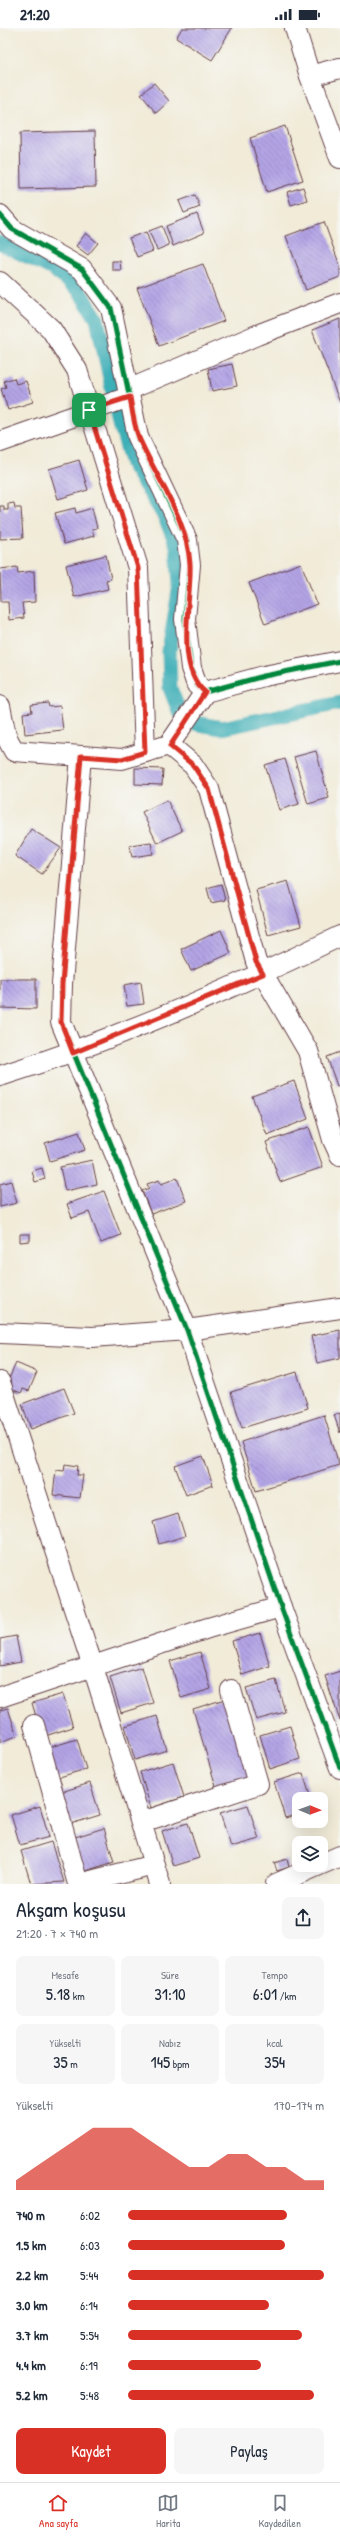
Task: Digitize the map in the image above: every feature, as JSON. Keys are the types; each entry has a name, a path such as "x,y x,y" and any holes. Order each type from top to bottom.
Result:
{"street":[{"path":"295,28 310,76 340,158"},
{"path":"310,76 340,68"},
{"path":"0,215 12,229 82,269 111,308 123,398 138,437 176,513 187,540 190,565 185,619 190,668 197,685 205,692"},
{"path":"0,282 51,329 77,370 138,568 145,752"},
{"path":"0,442 123,398 257,335 340,303"},
{"path":"0,706 6,736 7,751 122,759 170,746 205,692 264,676 340,661"},
{"path":"170,746 193,765 209,789 256,962 308,1051 333,1140 340,1155"},
{"path":"81,756 62,984 61,1022 187,1330 280,1607 340,1768"},
{"path":"0,1076 73,1053 263,974 340,936"},
{"path":"0,1333 92,1337 187,1330 340,1308"},
{"path":"0,1382 93,1667 160,1884"},
{"path":"0,1697 280,1607"},
{"path":"142,1822 258,1784 231,1690"},
{"path":"34,1725 78,1884 154,1865"},
{"path":"276,1884 340,1856"}],"building":[{"path":"182,28 232,28 212,60 176,38"},
{"path":"154,83 169,101 156,113 141,94"},
{"path":"285,126 303,180 267,192 250,138"},
{"path":"95,131 96,187 21,189 20,133"},
{"path":"303,187 307,200 291,205 287,192"},
{"path":"195,195 200,207 184,213 179,201"},
{"path":"197,214 204,233 173,246 166,226"},
{"path":"324,222 340,266 340,277 306,290 286,236"},
{"path":"162,226 169,245 157,250 149,231"},
{"path":"146,232 153,251 137,257 129,238"},
{"path":"86,233 98,243 88,255 76,246"},
{"path":"112,261 120,261 121,270 112,270"},
{"path":"203,264 224,321 159,346 137,288"},
{"path":"340,319 340,403 312,330"},
{"path":"232,364 237,386 212,391 208,369"},
{"path":"14,378 16,384 26,381 33,402 8,410 1,389 6,387 4,381"},
{"path":"79,460 88,490 58,499 49,469"},
{"path":"14,503 15,508 21,508 23,538 0,539 0,506 4,506 4,510 8,510 8,504"},
{"path":"75,508 76,513 92,508 97,528 92,529 94,536 64,544 55,513"},
{"path":"106,555 111,579 106,580 108,589 74,597 66,565"},
{"path":"301,563 317,604 265,624 249,583"},
{"path":"17,567 18,573 34,571 35,602 22,603 24,618 9,620 8,602 1,602 0,569"},
{"path":"48,703 49,707 60,706 63,730 25,734 23,713 32,712 31,705"},
{"path":"316,751 329,798 308,804 294,757"},
{"path":"285,759 299,804 279,810 265,765"},
{"path":"135,768 163,769 162,785 135,784"},
{"path":"167,800 182,831 157,843 142,812"},
{"path":"31,829 61,848 42,874 15,856"},
{"path":"151,842 153,854 132,857 130,845"},
{"path":"288,881 301,926 268,935 256,890"},
{"path":"221,884 225,900 211,903 207,888"},
{"path":"221,930 231,953 191,971 181,949"},
{"path":"0,979 36,979 36,1009 0,1008"},
{"path":"141,982 144,1004 127,1006 124,985"},
{"path":"340,1052 340,1085 337,1086 327,1057"},
{"path":"294,1081 308,1119 267,1135 252,1096"},
{"path":"309,1127 323,1167 280,1182 266,1142"},
{"path":"79,1132 85,1150 50,1161 45,1143"},
{"path":"92,1160 97,1184 65,1191 60,1167"},
{"path":"42,1168 45,1179 35,1182 32,1171"},
{"path":"177,1178 186,1201 151,1214 142,1191 149,1188 147,1184 159,1180 161,1184"},
{"path":"11,1181 17,1203 0,1207 0,1184"},
{"path":"104,1191 121,1235 101,1243 89,1212 72,1218 67,1204"},
{"path":"20,1234 30,1234 30,1241 20,1242"},
{"path":"340,1330 340,1358 317,1363 311,1336"},
{"path":"16,1363 37,1372 29,1391 23,1389 21,1393 9,1388 12,1382 8,1381"},
{"path":"297,1372 308,1408 242,1428 231,1392"},
{"path":"64,1388 74,1413 31,1429 22,1404"},
{"path":"340,1413 340,1433 334,1415"},
{"path":"324,1415 339,1465 256,1491 241,1442"},
{"path":"203,1456 213,1485 186,1495 175,1466"},
{"path":"65,1464 78,1466 77,1475 83,1475 80,1498 53,1495 56,1470 64,1471"},
{"path":"178,1514 185,1536 159,1544 153,1522"},
{"path":"260,1633 270,1666 242,1675 232,1641"},
{"path":"16,1636 21,1662 0,1666 0,1639"},
{"path":"200,1652 211,1689 181,1698 170,1661"},
{"path":"142,1667 153,1703 121,1713 110,1677"},
{"path":"340,1671 340,1721 325,1676"},
{"path":"276,1680 285,1712 256,1720 246,1688"},
{"path":"63,1694 73,1727 42,1737 32,1703"},
{"path":"228,1698 253,1779 217,1790 193,1709"},
{"path":"8,1708 17,1736 0,1742 0,1710"},
{"path":"157,1716 167,1750 135,1760 125,1726"},
{"path":"290,1726 300,1759 270,1769 260,1735"},
{"path":"77,1739 86,1769 53,1779 44,1749"},
{"path":"173,1762 184,1797 151,1808 140,1772"},
{"path":"303,1773 309,1792 292,1792 292,1816 285,1818 274,1782"},
{"path":"90,1783 100,1815 67,1825 58,1793"},
{"path":"248,1805 259,1839 231,1847 220,1813"},
{"path":"40,1806 49,1837 20,1845 11,1815"},
{"path":"188,1823 199,1858 173,1866 162,1831"},
{"path":"104,1828 114,1862 82,1872 72,1838"},
{"path":"51,1842 64,1882 31,1884 21,1851"},
{"path":"287,1859 289,1867 277,1871 274,1863"}],"waterway":[{"path":"0,243 53,269 78,289 97,319 120,424 132,464 165,517 177,545 180,585 169,651 170,688 179,711 194,723 222,728 340,703"}],"cycle path":[{"path":"0,215 12,229 82,269 111,308 138,437 187,540 190,565 185,619 191,668 197,685 205,692 264,676 340,661"},
{"path":"81,756 62,984 61,1022 187,1330 281,1607 340,1768"}],"route":[{"path":"130,397 138,437 176,513 187,540 190,565 185,619 190,668 197,685 205,692 170,746 193,765 209,789 256,962 263,974 73,1053 61,1022 62,984 81,756 122,759 145,752 141,610 138,568 124,527 89,410 130,397"}]}
